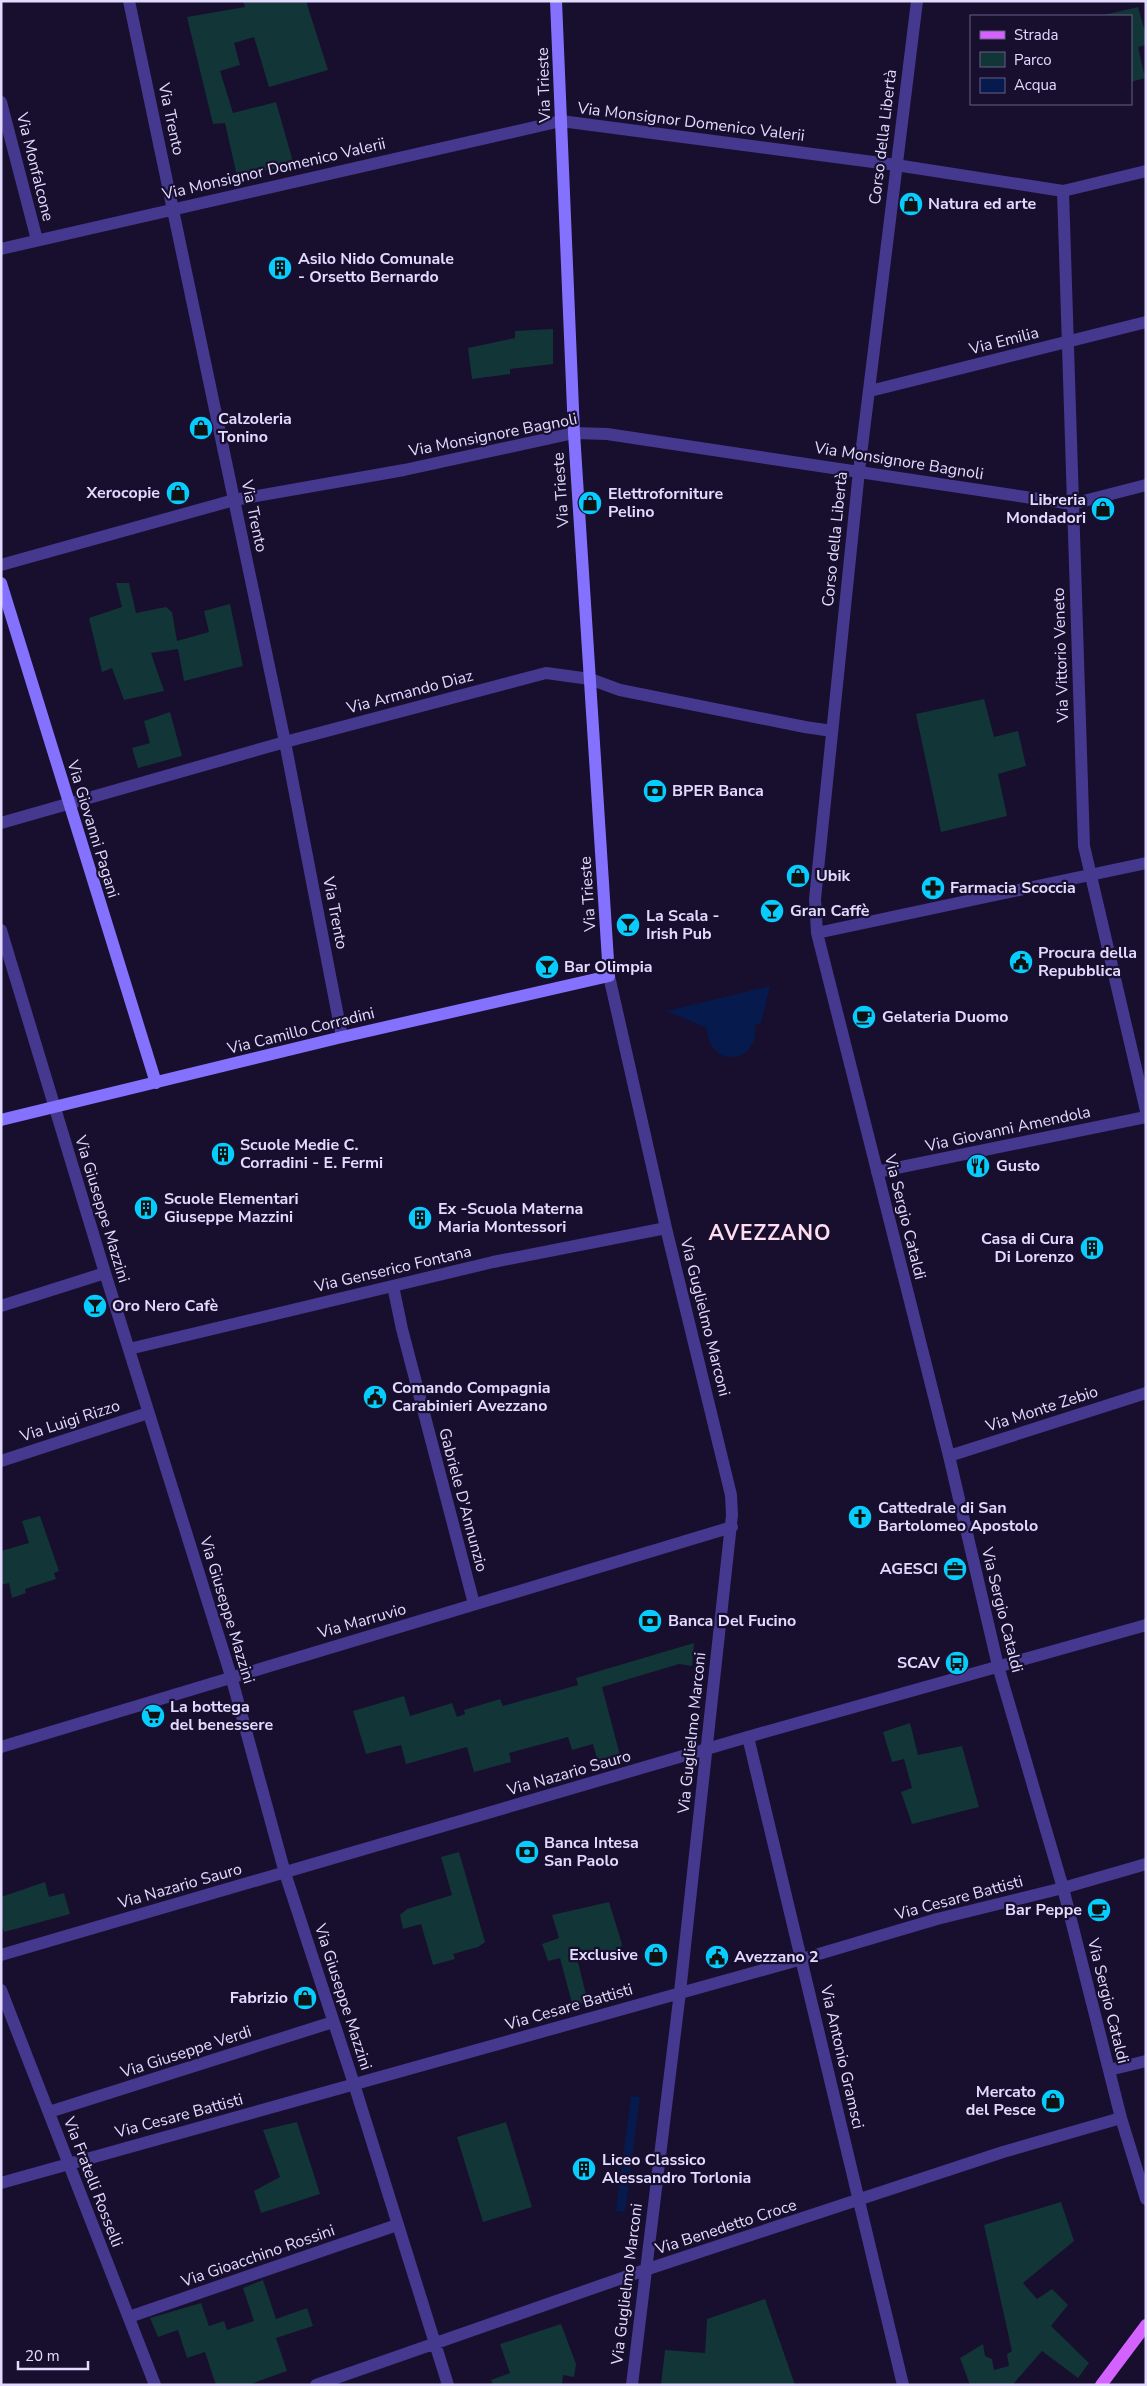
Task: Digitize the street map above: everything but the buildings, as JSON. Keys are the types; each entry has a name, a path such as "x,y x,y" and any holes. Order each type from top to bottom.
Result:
{"main road":[{"path":"1101,2385 1146,2325"}],"street":[{"name":"Via Trento","path":"129,1 285,742 342,1037"},
{"name":"Via Trieste","path":"556,1 574,433 609,976"},
{"name":"Corso della Libertà","path":"817,933 815,899 859,471 916,1"},
{"name":"Via Monfalcone","path":"1,102 37,240"},
{"name":"Via Monsignor Domenico Valerii","path":"1,249 561,121 896,165 1062,191 1146,171"},
{"name":"Via Vittorio Veneto","path":"1062,191 1084,846 1146,1111"},
{"name":"Via Emilia","path":"870,392 1146,322"},
{"name":"Via Monsignore Bagnoli","path":"1,565 234,500 404,470 574,433 607,434 1072,504 1146,486"},
{"name":"Via Giovanni Pagani","path":"1,584 156,1083"},
{"name":"Via Armando Diaz","path":"1,823 285,742 546,673 590,679 620,690 832,731"},
{"path":"817,933 1146,864"},
{"name":"Via Giuseppe Mazzini","path":"1,930 104,1273 231,1676 284,1873 354,2084 448,2385"},
{"name":"Via Sergio Cataldi","path":"817,933 948,1456 998,1666 1063,1888 1108,2070 1146,2199"},
{"name":"Via Camillo Corradini","path":"1,1120 342,1037 609,976"},
{"name":"Via Guglielmo Marconi","path":"609,976 666,1228 731,1495 732,1527 680,1992 632,2385"},
{"name":"Via Giovanni Amendola","path":"877,1172 1146,1117"},
{"name":"Via Genserico Fontana","path":"129,1349 494,1262 666,1228"},
{"path":"1,1306 104,1273"},
{"name":"Gabriele D'Annunzio","path":"394,1286 402,1329 474,1604"},
{"name":"Via Monte Zebio","path":"948,1456 1146,1393"},
{"name":"Via Luigi Rizzo","path":"1,1461 148,1413"},
{"name":"Via Marruvio","path":"1,1747 231,1676 732,1527"},
{"name":"Via Nazario Sauro","path":"1,1955 706,1749 1146,1625"},
{"name":"Via Antonio Gramsci","path":"748,1737 903,2385"},
{"name":"Via Cesare Battisti","path":"1,2183 802,1959 937,1919 1063,1888 1146,1864"},
{"name":"Via Fratelli Rosselli","path":"1,1990 156,2385"},
{"name":"Via Giuseppe Verdi","path":"49,2112 334,2022"},
{"path":"1108,2070 1146,2061"},
{"name":"Via Benedetto Croce","path":"316,2385 434,2342 645,2270 1003,2152 1121,2118"},
{"name":"Via Gioacchino Rossini","path":"129,2317 397,2225"}],"green space":[{"path":"243,1 306,1 328,70 269,87 254,37 234,43 240,65 220,71 233,113 276,102 294,165 237,176 225,123 213,124 187,17 245,7"},
{"path":"1138,7 1146,35 1146,45 1138,47 1145,78 1132,82 1132,15 1103,15"},
{"path":"553,329 553,364 510,369 510,374 472,379 468,348 515,338 515,331"},
{"path":"116,583 129,583 136,613 166,607 172,612 177,641 209,632 204,611 230,604 243,666 184,681 178,649 151,653 164,691 124,700 112,668 102,672 89,618 122,607"},
{"path":"984,699 994,737 1018,731 1026,766 998,774 1007,816 941,832 916,714"},
{"path":"170,712 182,756 138,768 132,748 150,743 144,721"},
{"path":"40,1516 59,1571 54,1573 56,1579 25,1589 26,1593 12,1598 9,1583 1,1585 1,1551 29,1543 22,1521"},
{"path":"694,1643 692,1666 679,1664 602,1687 622,1763 600,1769 593,1744 572,1750 568,1737 509,1753 511,1762 474,1772 467,1747 406,1764 401,1745 366,1754 353,1711 404,1696 410,1716 452,1703 457,1717 465,1714 464,1710 500,1699 503,1706 578,1685 576,1678"},
{"path":"910,1723 918,1755 962,1746 979,1807 912,1824 901,1792 912,1788 904,1759 892,1762 883,1732"},
{"path":"459,1852 485,1942 478,1947 453,1954 455,1959 433,1965 421,1924 403,1929 400,1915 407,1909 452,1895 441,1857"},
{"path":"45,1882 49,1897 64,1893 70,1914 4,1932 1,1925 1,1897"},
{"path":"609,1902 622,1944 620,1952 578,1962 588,2003 572,2003 560,1958 548,1961 542,1944 559,1938 552,1915"},
{"path":"297,2122 320,2194 261,2213 254,2191 280,2177 263,2130"},
{"path":"506,2122 532,2207 483,2222 457,2137"},
{"path":"1061,2202 1074,2241 1023,2283 1037,2299 1052,2289 1068,2305 1051,2326 1089,2363 1078,2378 1042,2351 1014,2383 1016,2385 970,2385 960,2358 983,2344 985,2356 992,2359 994,2370 1009,2366 1007,2354 1012,2351 984,2225"},
{"path":"263,2280 276,2319 307,2308 313,2326 276,2338 287,2371 248,2385 216,2385 205,2352 187,2358 178,2330 158,2337 150,2318 201,2303 209,2326 224,2321 227,2330 254,2321 243,2288"},
{"path":"765,2299 795,2385 661,2385 665,2350 705,2353 707,2319"},
{"path":"561,2324 576,2364 574,2377 563,2375 562,2385 493,2385 491,2380 510,2373 500,2344"}],"water":[{"path":"770,986 761,1023 755,1025 754,1038 750,1048 742,1054 733,1057 724,1056 716,1050 710,1041 707,1028 667,1011"},
{"path":"631,2096 640,2097 625,2212 616,2211"}],"place":[{"name":"Natura ed arte","path":"911,204"},
{"name":"Asilo Nido Comunale - Orsetto Bernardo","path":"280,268"},
{"name":"Calzoleria Tonino","path":"201,428"},
{"name":"Xerocopie","path":"178,493"},
{"name":"Elettroforniture Pelino","path":"590,503"},
{"name":"Libreria Mondadori","path":"1103,509"},
{"name":"BPER Banca","path":"655,791"},
{"name":"Ubik","path":"798,876"},
{"name":"Farmacia Scoccia","path":"933,888"},
{"name":"Gran Caffè","path":"772,911"},
{"name":"La Scala - Irish Pub","path":"628,925"},
{"name":"Procura della Repubblica","path":"1021,962"},
{"name":"Bar Olimpia","path":"547,967"},
{"name":"Gelateria Duomo","path":"864,1017"},
{"name":"Scuole Medie C. Corradini - E. Fermi","path":"223,1154"},
{"name":"Gusto","path":"978,1166"},
{"name":"Scuole Elementari Giuseppe Mazzini","path":"146,1208"},
{"name":"Ex -Scuola Materna Maria Montessori","path":"420,1218"},
{"name":"Casa di Cura Di Lorenzo","path":"1092,1248"},
{"name":"Oro Nero Cafè","path":"95,1306"},
{"name":"Comando Compagnia Carabinieri Avezzano","path":"375,1397"},
{"name":"Cattedrale di San Bartolomeo Apostolo","path":"860,1517"},
{"name":"AGESCI","path":"955,1569"},
{"name":"Banca Del Fucino","path":"650,1621"},
{"name":"SCAV","path":"957,1663"},
{"name":"La bottega del benessere","path":"153,1716"},
{"name":"Banca Intesa San Paolo","path":"527,1852"},
{"name":"Bar Peppe","path":"1099,1910"},
{"name":"Exclusive","path":"656,1955"},
{"name":"Avezzano 2","path":"717,1957"},
{"name":"Fabrizio","path":"305,1998"},
{"name":"Mercato del Pesce","path":"1053,2101"},
{"name":"Liceo Classico Alessandro Torlonia","path":"584,2169"}],"district":[{"name":"AVEZZANO","path":"770,1233"}]}
